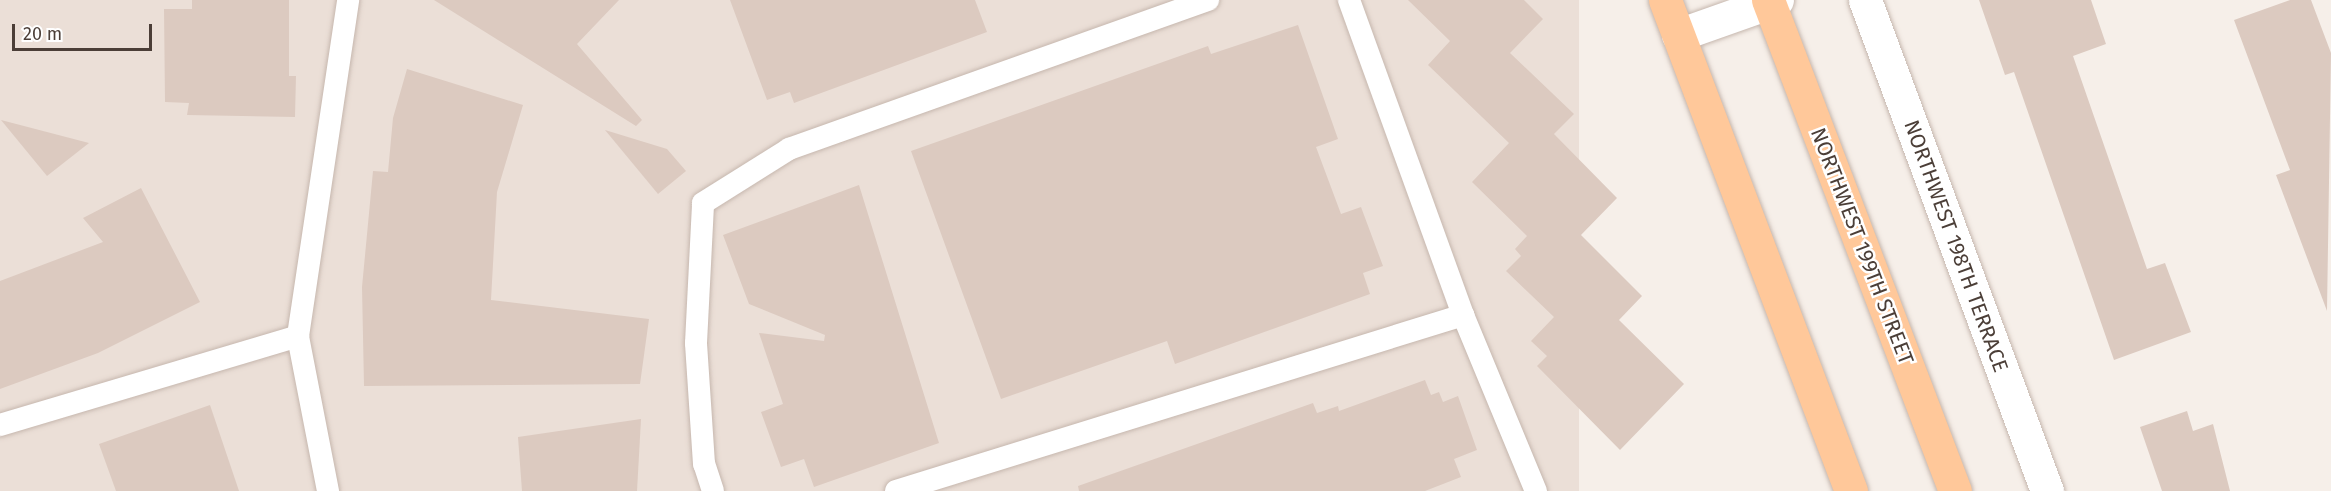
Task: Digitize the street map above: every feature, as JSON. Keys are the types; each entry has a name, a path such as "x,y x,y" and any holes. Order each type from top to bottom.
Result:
{"main road":[{"path":"1665,0 1851,491"},
{"name":"NORTHWEST 199TH STREET","path":"1772,1 1955,491"}],"street":[{"name":"NORTHWEST 198TH TERRACE","path":"1865,0 2048,491"},
{"path":"1678,34 1772,1"}],"lane":[{"path":"328,491 298,336 348,0"},
{"path":"712,491 704,464 696,343 703,202 789,149 1208,0"},
{"path":"1349,0 1463,315 1536,491"},
{"path":"896,491 1463,315"},
{"path":"0,425 298,336"}],"shaded area":[{"path":"0,0 1579,0 1579,491 0,491"}],"building":[{"path":"192,0 289,0 289,76 296,76 295,117 187,115 189,103 165,102 164,9 192,9"},
{"path":"434,0 619,0 577,44 642,120 636,126"},
{"path":"730,0 975,0 987,32 794,103 790,92 767,100"},
{"path":"1408,0 1524,0 1543,19 1510,53 1574,114 1554,134 1617,198 1581,235 1642,296 1619,320 1684,384 1620,450 1537,366 1547,356 1531,341 1554,317 1506,271 1521,256 1515,249 1527,236 1472,182 1509,143 1428,65 1450,41"},
{"path":"1979,0 2091,0 2106,44 2073,56 2147,269 2165,263 2191,332 2114,360 2014,72 2005,75"},
{"path":"2290,0 2311,0 2331,53 2327,311 2276,175 2290,170 2234,20"},
{"path":"1298,25 1338,139 1316,147 1341,214 1361,207 1383,266 1363,273 1370,294 1175,364 1167,341 1001,399 911,151 1208,46 1211,54"},
{"path":"407,69 523,105 497,192 491,300 649,319 640,384 364,386 362,287 373,171 388,172 393,118"},
{"path":"1,120 89,143 47,176"},
{"path":"605,130 667,149 686,171 658,194"},
{"path":"859,185 939,443 814,487 804,459 781,467 761,412 783,404 759,333 824,341 825,335 749,304 723,235"},
{"path":"141,188 200,302 98,353 0,389 0,281 103,242 83,218"},
{"path":"1425,380 1431,395 1439,392 1443,402 1458,396 1477,450 1454,459 1461,477 1425,491 1079,491 1078,486 1313,403 1317,413 1338,406 1339,411"},
{"path":"210,405 239,491 116,491 99,444"},
{"path":"2187,411 2193,431 2213,424 2230,491 2162,491 2140,427"},
{"path":"641,419 637,491 522,491 518,437"}]}
